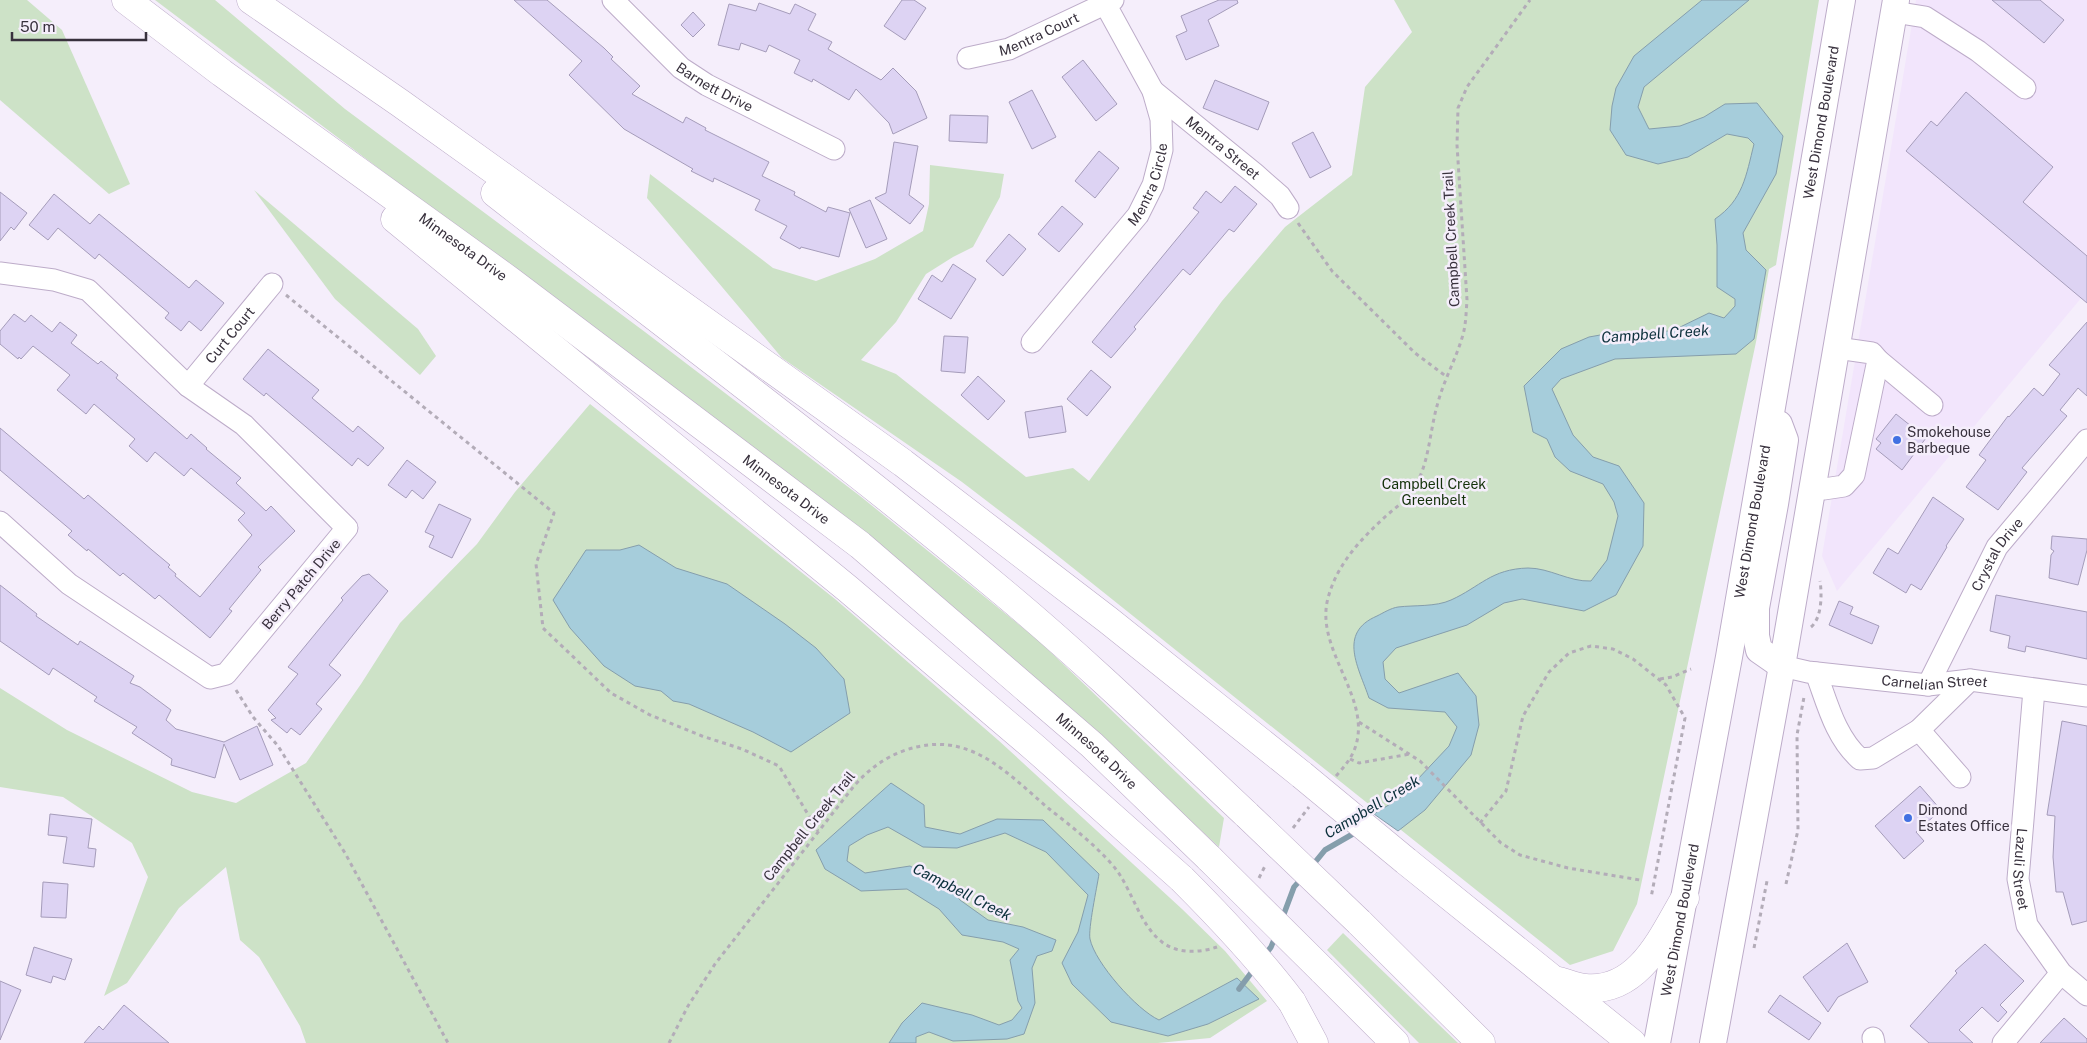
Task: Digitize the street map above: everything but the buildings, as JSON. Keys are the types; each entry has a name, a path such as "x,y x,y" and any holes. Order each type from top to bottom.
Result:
{"highway":[{"name":"Minnesota Drive","path":"126,0 222,73 510,280 860,545 1092,745 1395,1043"},
{"path":"251,0 408,108 904,464 1108,620 1632,1043"},
{"path":"251,0 998,588 1127,702 1247,814 1481,1043"},
{"path":"222,73 406,228 855,596 1036,749 1182,879 1242,939 1292,1002 1314,1043"},
{"path":"1554,980 1584,988 1601,988 1629,977 1643,965 1685,898"}],"main road":[{"name":"West Dimond Boulevard","path":"1657,1043 1731,647 1842,0"},
{"path":"1713,1043 1782,666 1895,6"},
{"path":"1772,407 1784,440 1776,504 1756,608 1756,636 1759,650 1782,666"}],"street":[{"name":"Barnett Drive","path":"613,0 681,68 708,85 834,149"},
{"name":"Mentra Court","path":"968,58 1009,49 1107,1"},
{"name":"Mentra Circle","path":"1032,342 1138,215 1152,185 1162,150 1161,119 1153,90 1107,1"},
{"path":"1895,6 1927,9 2025,88"},
{"name":"Mentra Street","path":"1153,90 1280,196 1288,208"},
{"name":"Berry Patch Drive","path":"0,273 54,280 88,290 188,386 244,425 347,528 226,674"},
{"name":"Curt Court","path":"188,386 272,284"},
{"path":"1837,348 1872,353 1932,405"},
{"path":"1813,488 1824,489 1844,486 1854,475 1878,360"},
{"name":"Crystal Drive","path":"1928,685 1997,547 2087,440"},
{"path":"0,522 69,584 210,678 226,674"},
{"name":"Carnelian Street","path":"1782,666 1812,672 1928,685 1970,680 2087,696"},
{"path":"1812,672 1848,749 1860,758 1873,758 1919,730 1970,680"},
{"name":"Lazuli Street","path":"2034,690 2018,879 2027,925 2061,973 2087,995"},
{"path":"1919,730 1960,777"},
{"path":"2003,1043 2061,973"}],"path":[{"name":"Campbell Creek Trail","path":"1336,776 1350,759 1359,735 1359,722 1328,635 1326,618 1328,597 1342,565 1354,549 1410,494 1416,485 1425,459 1437,403 1462,337 1467,300 1457,145 1458,108 1467,87 1530,0"},
{"path":"1288,208 1332,271 1415,353 1447,377"},
{"path":"272,284 554,512 536,564 543,628 611,693 650,714 702,736 742,749 779,766 818,831"},
{"path":"1480,823 1506,791 1523,716 1548,672 1569,653 1591,646 1613,649 1633,659 1666,684 1684,718 1651,898"},
{"path":"1659,679 1672,677 1691,669"},
{"path":"1786,884 1798,830 1797,735 1812,672"},
{"path":"226,674 253,717 278,746 345,853 448,1043"},
{"path":"1359,722 1420,761 1501,844 1520,855 1568,868 1640,880"},
{"name":"Campbell Creek Trail","path":"669,1043 688,1006 715,964 854,786 874,766 890,756 929,743 954,744 975,752 1014,778 1116,870 1150,928 1163,943 1171,948 1192,952 1222,944"},
{"path":"1350,759 1359,763 1411,754"},
{"path":"1290,831 1313,803"},
{"path":"1256,883 1268,859"}],"shaded area":[{"path":"1916,0 2087,0 2087,291 1837,591 1822,556"}],"green space":[{"path":"0,0 27,0 62,30 130,184 109,194 0,100"},
{"path":"155,0 215,0 345,109 645,332 860,496 1038,640 1224,818 1219,847 1048,689 889,552"},
{"name":"Campbell Creek Greenbelt","path":"1394,0 1819,0 1776,265 1769,269 1756,342 1637,904 1613,951 1570,965 1043,544 962,482 782,358 647,198 650,174 773,268 816,281 875,259 923,231 929,204 930,165 1004,174 1000,197 973,247 926,274 896,322 861,360 896,374 1026,477 1073,468 1089,481 1222,301 1285,227 1352,175 1365,87 1412,32"},
{"path":"254,190 418,329 436,356 420,375 335,299"},
{"path":"590,404 835,599 998,740 1182,909 1225,951 1267,1001 1210,1038 1158,1043 306,1043 300,1026 259,957 240,940 226,867 179,908 127,983 104,996 148,877 132,843 63,797 0,787 0,688 67,730 192,792 236,803 306,763 361,684 400,623 477,544 515,492"},
{"path":"1343,933 1458,1043 1419,1043 1327,950"}],"water":[{"path":"1702,0 1749,0 1644,87 1638,107 1649,129 1680,126 1704,117 1725,104 1757,103 1783,136 1776,174 1743,233 1746,250 1766,270 1754,339 1736,354 1615,359 1561,379 1552,389 1573,435 1593,457 1619,466 1644,503 1643,546 1616,595 1584,611 1522,599 1504,603 1467,625 1396,648 1383,662 1385,679 1399,693 1458,673 1476,696 1479,725 1471,755 1425,810 1398,831 1374,814 1400,798 1449,746 1457,727 1445,712 1388,708 1369,698 1354,652 1357,632 1365,623 1390,609 1445,602 1495,575 1515,569 1544,570 1583,581 1591,581 1607,560 1618,516 1614,502 1603,484 1570,471 1555,457 1547,439 1533,432 1524,386 1561,349 1589,337 1617,332 1672,331 1709,313 1724,318 1735,306 1735,299 1717,287 1715,219 1732,204 1738,195 1746,177 1754,144 1748,138 1727,134 1688,157 1658,164 1626,155 1610,130 1616,88 1634,56"},
{"path":"639,545 676,568 727,584 816,648 844,679 850,713 791,752 753,732 689,704 673,701 661,691 635,686 604,666 570,628 553,600 586,550 620,550"},
{"path":"891,783 924,805 925,827 960,834 997,819 1043,820 1099,874 1091,917 1090,939 1093,949 1118,985 1150,1015 1159,1020 1237,978 1259,999 1208,1024 1168,1036 1111,1022 1072,984 1062,963 1078,932 1088,895 1046,852 1005,833 957,848 923,847 888,827 867,835 849,846 847,861 865,873 910,866 947,886 960,900 988,920 1023,927 1056,940 1052,951 1037,956 1032,968 1035,1003 1024,1034 1007,1039 953,1041 929,1032 916,1037 916,1043 889,1043 902,1023 922,1003 972,1015 999,1025 1012,1020 1022,1008 1018,1001 1010,960 1019,949 1003,942 962,935 939,909 907,889 861,891 825,869 816,850"}],"waterway":[{"name":"Campbell Creek","path":"1312,866 1325,850 1358,831"},
{"name":"Campbell Creek","path":"1282,919 1294,887 1303,877"},
{"name":"Campbell Creek","path":"1265,955 1276,935"},
{"name":"Campbell Creek","path":"1239,989 1254,969"}],"place":[{"name":"Smokehouse Barbeque","path":"1897,440"},
{"name":"Dimond Estates Office","path":"1908,818"}]}
